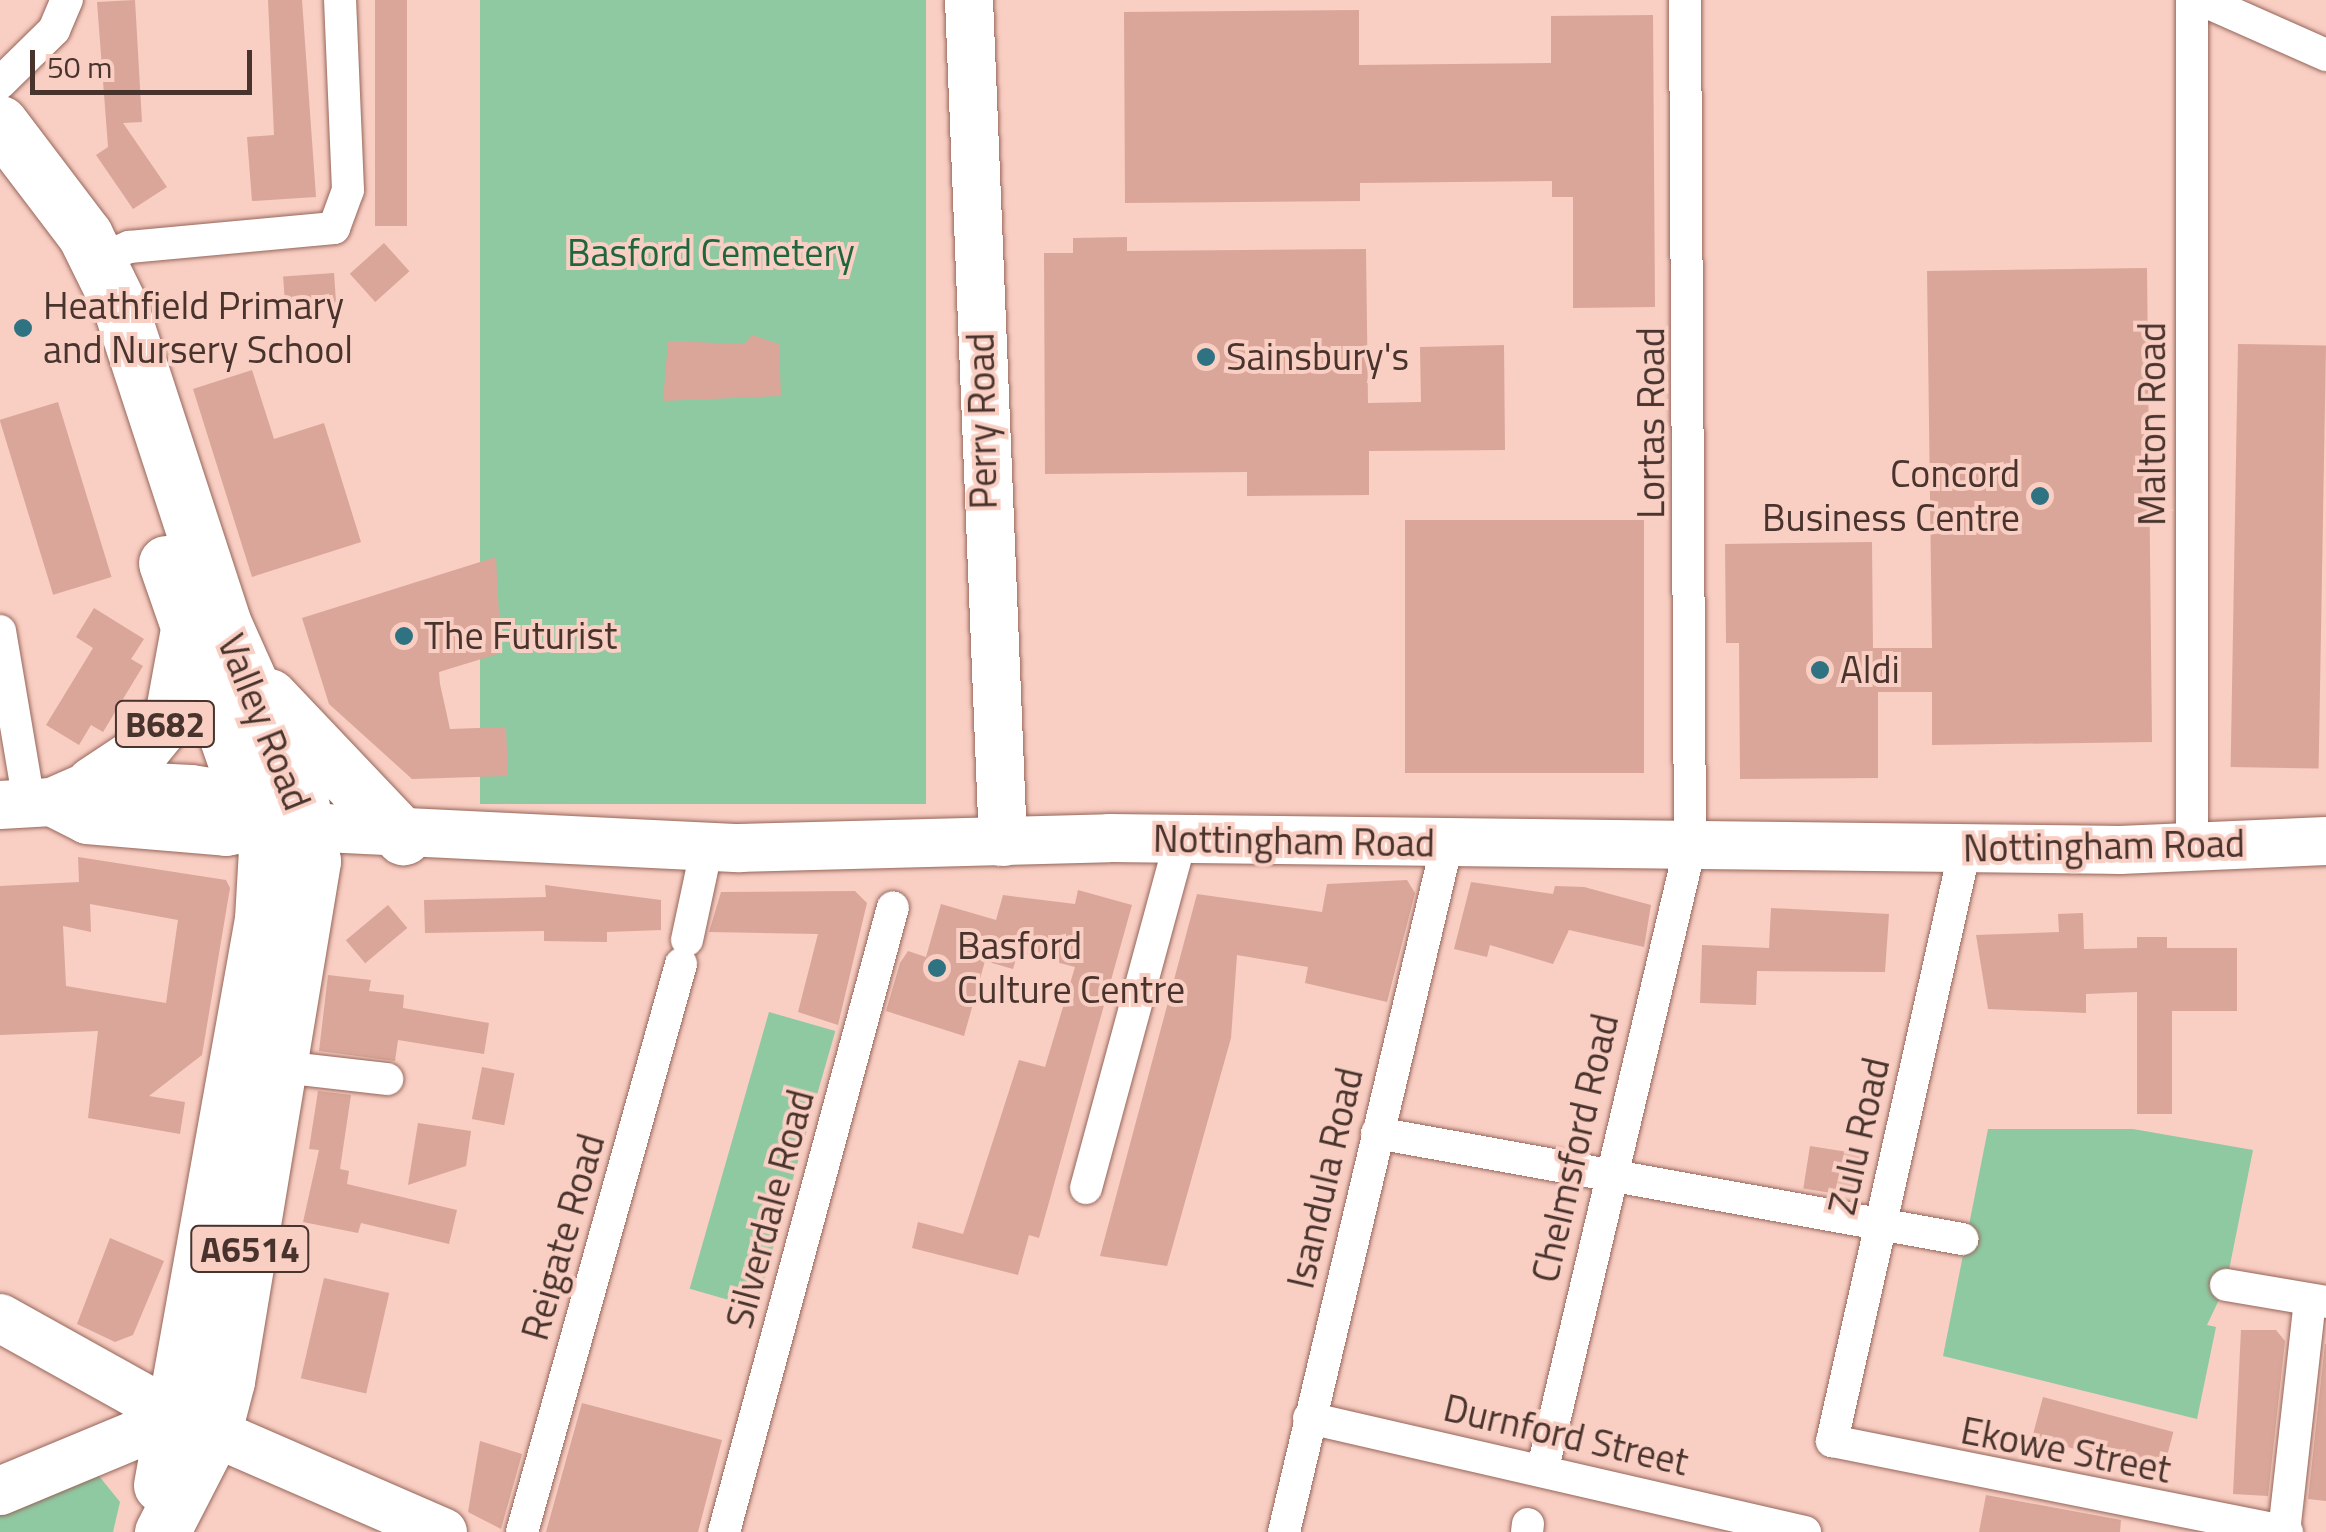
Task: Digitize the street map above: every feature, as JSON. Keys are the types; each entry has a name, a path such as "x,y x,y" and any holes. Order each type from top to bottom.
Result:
{"highway":[{"name":"Valley Road","path":"0,123 96,260 145,367 245,674 299,792 284,827 262,919 196,1424 151,1532"},
{"name":"Valley Road","path":"0,182 92,321 187,634 312,882 281,1066 196,1424 162,1532"},
{"name":"B682","path":"43,798 138,754 174,711 187,634"},
{"path":"245,674 403,836"}],"main road":[{"name":"Perry Road","path":"969,0 1003,842"},
{"name":"B682","path":"43,798 234,796 284,827"},
{"name":"Nottingham Road","path":"284,827 403,836 707,847 1181,838 1966,849 2192,848 2326,841"},
{"path":"0,1318 196,1424 443,1532"},
{"path":"0,1491 108,1446 196,1424"},
{"path":"108,1446 142,1491 151,1532"}],"street":[{"path":"0,83 54,30 67,0"},
{"path":"96,260 129,247 334,228 348,190 340,0"},
{"name":"Lortas Road","path":"1684,0 1690,847"},
{"name":"Malton Road","path":"2192,0 2192,848"},
{"path":"2202,0 2326,55"},
{"path":"0,631 43,798"},
{"path":"1086,1188 1181,838"},
{"name":"Isandula Road","path":"1284,1532 1447,844"},
{"name":"Reigate Road","path":"522,1532 684,952 707,847"},
{"name":"Chelmsford Road","path":"1543,1468 1608,1170 1690,847"},
{"name":"Zulu Road","path":"1832,1442 1966,849"},
{"name":"Silverdale Road","path":"724,1532 894,907"},
{"path":"281,1066 387,1079"},
{"path":"1377,1133 1608,1170 1962,1239"},
{"path":"2226,1285 2318,1301 2285,1532"},
{"name":"Durnford Street","path":"1309,1418 1543,1468 1805,1532"},
{"name":"Ekowe Street","path":"1832,1442 2285,1532"}],"green space":[{"name":"Basford Cemetery","path":"480,0 926,0 926,804 480,804"},
{"path":"769,1012 835,1031 756,1308 690,1289"},
{"path":"1988,1129 2133,1129 2253,1150 2226,1285 2207,1325 2216,1327 2197,1419 1943,1356"},
{"path":"91,1466 120,1502 113,1532 0,1532 0,1503"}],"building":[{"path":"135,0 142,122 123,123 167,187 133,209 96,155 108,147 97,2"},
{"path":"268,0 302,0 316,197 252,201 247,137 274,135"},
{"path":"375,0 407,0 407,226 375,226"},
{"path":"1359,10 1359,65 1551,63 1551,16 1653,15 1655,307 1573,308 1573,197 1552,197 1552,181 1360,183 1360,201 1125,203 1124,12"},
{"name":"Sainsbury's","path":"1127,237 1127,251 1366,249 1368,403 1421,402 1420,347 1504,345 1505,450 1369,451 1369,495 1247,496 1247,472 1045,474 1044,253 1073,253 1073,238"},
{"path":"384,243 409,271 375,302 350,274"},
{"name":"Concord Business Centre","path":"2147,268 2152,742 1932,745 1932,692 1878,692 1878,778 1740,779 1739,643 1726,643 1725,544 1872,542 1873,648 1932,648 1927,271"},
{"path":"334,273 336,305 285,308 283,277"},
{"path":"752,335 779,344 781,396 663,401 668,341 744,344"},
{"path":"2238,344 2326,346 2319,768 2231,767"},
{"path":"252,370 274,439 324,423 361,542 252,577 193,389"},
{"path":"58,402 112,577 53,595 0,420"},
{"path":"1405,520 1644,520 1644,773 1405,773"},
{"name":"The Futurist","path":"496,557 501,653 439,672 450,729 506,727 508,776 412,779 329,704 302,618"},
{"path":"94,608 144,639 131,659 143,666 103,732 91,725 79,745 46,725 93,648 76,637"},
{"path":"78,857 226,880 230,888 202,1055 149,1096 185,1102 180,1134 88,1118 98,1031 0,1035 0,886 79,882","holes":["90,904 178,920 166,1003 66,986 63,926 91,932"]},
{"path":"1407,880 1415,893 1387,1002 1305,983 1308,967 1237,955 1231,1038 1167,1266 1100,1256 1197,894 1322,912 1327,884"},
{"path":"1471,882 1553,894 1555,886 1584,887 1651,905 1644,947 1569,930 1553,964 1490,945 1487,957 1454,949"},
{"path":"545,885 661,900 661,930 607,932 607,942 544,941 544,931 425,933 424,900 546,897"},
{"path":"1078,890 1132,905 1039,1238 1029,1235 1018,1275 912,1248 918,1222 963,1234 1019,1060 1045,1067 1075,967 1018,952 1013,969 985,961 964,1036 886,1011 900,963 908,951 926,957 941,904 996,920 1003,895 1075,904"},
{"path":"855,891 867,903 838,1025 798,1012 818,934 709,932 721,892"},
{"path":"388,905 407,928 365,963 346,940"},
{"path":"1771,908 1889,914 1885,972 1757,971 1756,1005 1700,1003 1702,945 1769,948"},
{"path":"2083,913 2084,949 2137,948 2137,937 2167,937 2167,948 2237,948 2237,1011 2172,1011 2172,1114 2137,1114 2137,992 2086,994 2086,1013 1988,1009 1976,935 2059,932 2058,914"},
{"path":"328,975 371,980 369,991 404,995 403,1008 489,1023 484,1054 398,1040 395,1061 319,1051"},
{"path":"482,1067 514,1073 504,1125 472,1119"},
{"path":"318,1091 351,1095 340,1169 349,1171 347,1184 457,1210 449,1244 361,1223 358,1233 303,1222 319,1150 309,1149"},
{"path":"418,1123 471,1131 466,1166 408,1185"},
{"path":"1810,1146 1860,1154 1854,1196 1803,1188"},
{"path":"110,1238 164,1261 133,1335 115,1342 77,1324"},
{"path":"324,1278 389,1293 366,1393 301,1378"},
{"path":"2241,1330 2276,1330 2285,1341 2268,1496 2233,1494"},
{"path":"2326,1344 2326,1501 2308,1499"},
{"path":"2043,1397 2173,1432 2163,1473 2032,1438"},
{"path":"582,1403 722,1440 698,1532 546,1532"},
{"path":"480,1441 522,1454 501,1529 468,1512"},
{"path":"1986,1495 2121,1520 2120,1532 1979,1532"}],"place":[{"name":"Heathfield Primary and Nursery School","path":"23,328"},
{"name":"Sainsbury's","path":"1206,357"},
{"name":"Concord Business Centre","path":"2040,496"},
{"name":"The Futurist","path":"404,636"},
{"name":"Aldi","path":"1820,670"},
{"name":"Basford Culture Centre","path":"937,968"}]}
